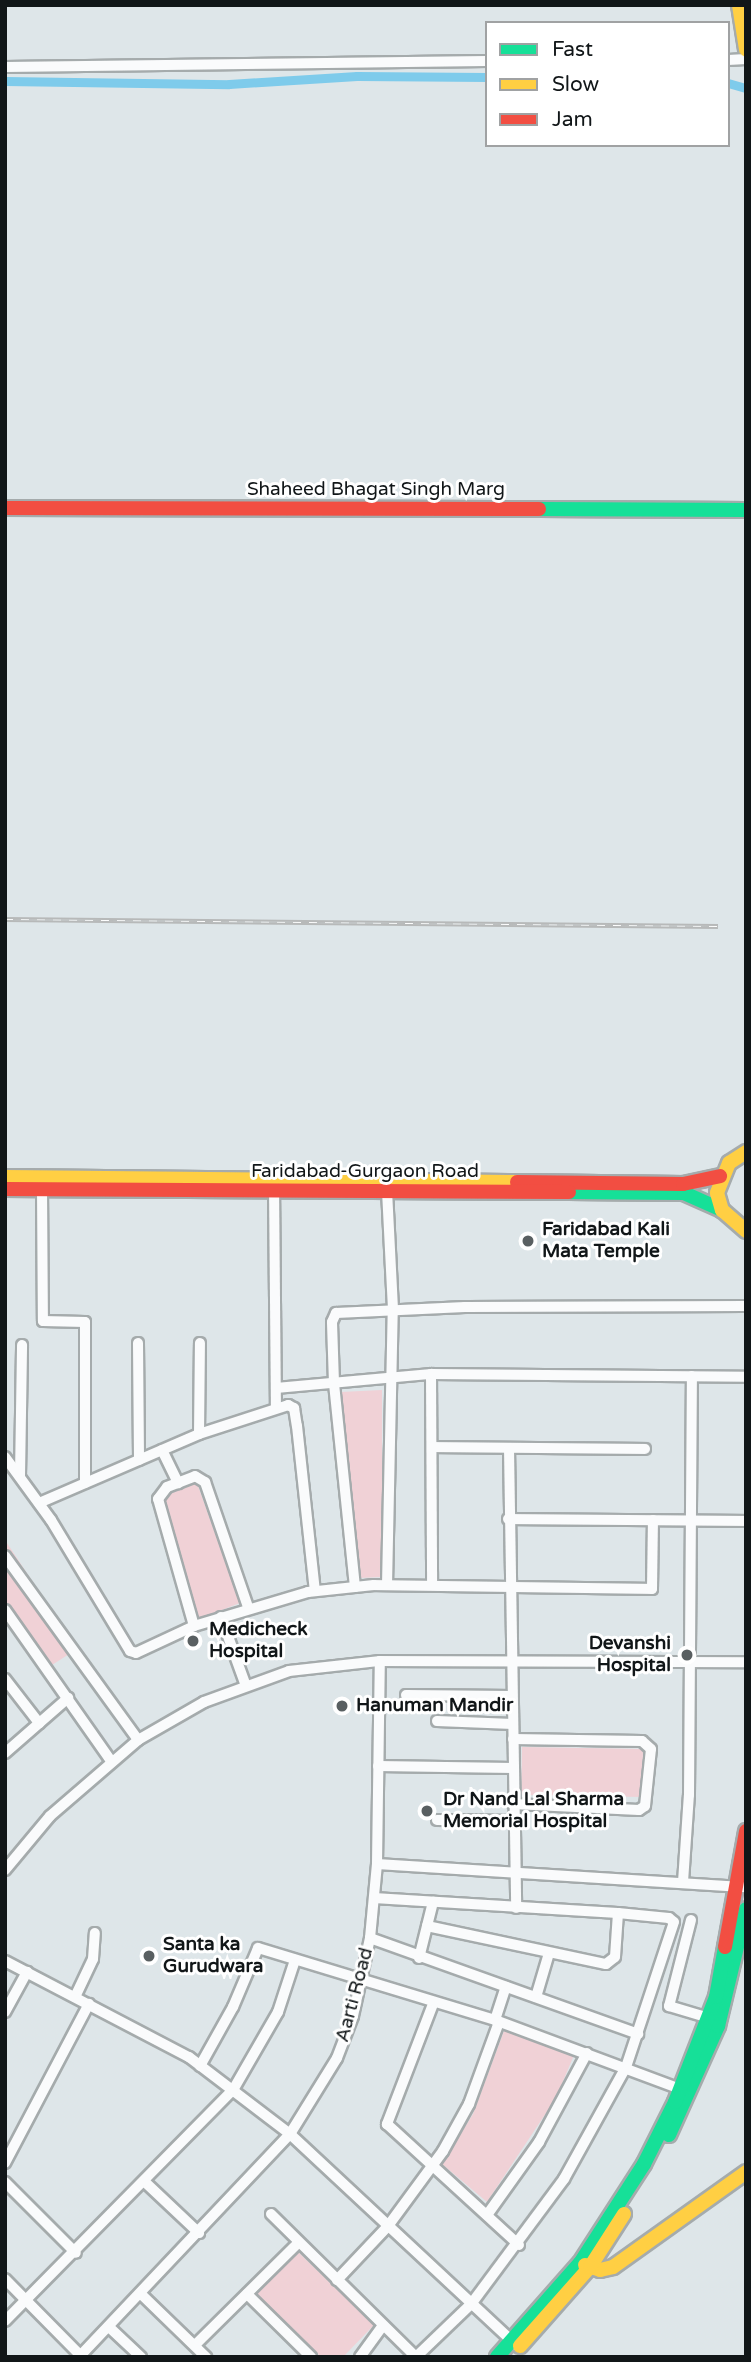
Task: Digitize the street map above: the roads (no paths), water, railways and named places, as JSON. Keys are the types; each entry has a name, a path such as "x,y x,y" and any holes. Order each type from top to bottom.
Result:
{"street":[{"path":"739,5 746,49"},
{"path":"5,68 485,61"},
{"name":"Shaheed Bhagat Singh Marg","path":"5,508 746,510"},
{"path":"744,1149 720,1176 717,1193 722,1210 740,1228 746,1240"},
{"name":"Faridabad-Gurgaon Road","path":"5,1189 684,1184 720,1176"},
{"name":"Faridabad-Gurgaon Road","path":"5,1177 387,1192 684,1193 722,1210"},
{"path":"274,1186 276,1408"},
{"path":"42,1189 43,1321 85,1322 85,1483"},
{"path":"387,1192 393,1309 389,1378 387,1585"},
{"path":"355,1587 334,1383 332,1322 336,1313 393,1309 746,1306"},
{"path":"138,1343 139,1460"},
{"path":"199,1434 200,1343"},
{"path":"20,1476 22,1345"},
{"path":"276,1388 431,1374 746,1377"},
{"path":"431,1374 432,1585"},
{"path":"683,1882 691,1662 692,1376"},
{"path":"39,1503 199,1434 276,1408 294,1408 315,1591"},
{"path":"432,1447 645,1449"},
{"path":"509,1448 516,1908"},
{"path":"162,1450 178,1483"},
{"path":"5,1457 39,1503 130,1651 142,1652 194,1626 248,1607 315,1591 387,1585 652,1589 653,1520"},
{"path":"194,1626 159,1499 162,1491 195,1476 205,1482 248,1607"},
{"path":"508,1519 746,1521"},
{"path":"5,1556 138,1740"},
{"path":"5,1610 111,1761"},
{"path":"221,1616 247,1686"},
{"path":"5,1870 50,1816 138,1740 204,1702 300,1669 380,1661 746,1662"},
{"name":"Aarti Road","path":"80,2356 199,2234 290,2134 334,2065 362,1980 370,1938 377,1864 380,1661"},
{"path":"5,1679 39,1723"},
{"path":"406,1695 512,1696"},
{"path":"5,1753 68,1698"},
{"path":"437,1721 513,1724"},
{"path":"513,1739 642,1741 651,1749 643,1808 513,1804"},
{"path":"378,1766 513,1768"},
{"path":"437,1820 514,1821"},
{"path":"686,2091 709,2018 742,1886 746,1831"},
{"path":"377,1864 742,1886"},
{"path":"271,2214 416,2357 471,2304 519,2245 570,2169 626,2067 674,1922 669,1918 618,1913 374,1898"},
{"path":"419,1958 433,1902"},
{"path":"497,2357 513,2349 585,2265 686,2091 718,2026 746,1909"},
{"path":"427,1926 611,1964 615,1957 618,1913"},
{"path":"691,1920 669,2006 709,2018"},
{"path":"75,1997 93,1959 95,1933"},
{"path":"370,1938 419,1958 638,2034"},
{"path":"200,2066 233,2007 257,1948 433,2004 497,2021 686,2091"},
{"path":"536,1997 549,1953"},
{"path":"5,2321 146,2183 233,2090 278,2012 295,1960"},
{"path":"5,1961 200,2066 233,2090 290,2134 471,2304 513,2349"},
{"path":"5,2012 27,1972"},
{"path":"337,2280 388,2226 432,2166 469,2104 506,1987"},
{"path":"5,2163 89,2004"},
{"path":"433,2004 386,2118 394,2135 519,2245"},
{"path":"487,2215 539,2142 587,2053"},
{"path":"585,2265 613,2267 746,2172"},
{"path":"5,2182 76,2253"},
{"path":"146,2183 199,2234"},
{"path":"195,2346 298,2243"},
{"path":"5,2279 80,2356"},
{"path":"141,2294 206,2357"},
{"path":"247,2294 311,2357"},
{"path":"360,2357 383,2325"},
{"path":"109,2327 141,2357"}],"waterway":[{"path":"5,81 229,84 357,76 485,77"},
{"path":"730,84 746,88"}],"railway":[{"path":"5,919 718,926"}],"place":[{"name":"Faridabad Kali Mata Temple","path":"528,1241"},
{"name":"Medicheck Hospital","path":"193,1641"},
{"name":"Devanshi Hospital","path":"687,1655"},
{"name":"Hanuman Mandir","path":"342,1706"},
{"name":"Dr Nand Lal Sharma Memorial Hospital","path":"427,1811"},
{"name":"Santa ka Gurudwara","path":"149,1956"}]}
